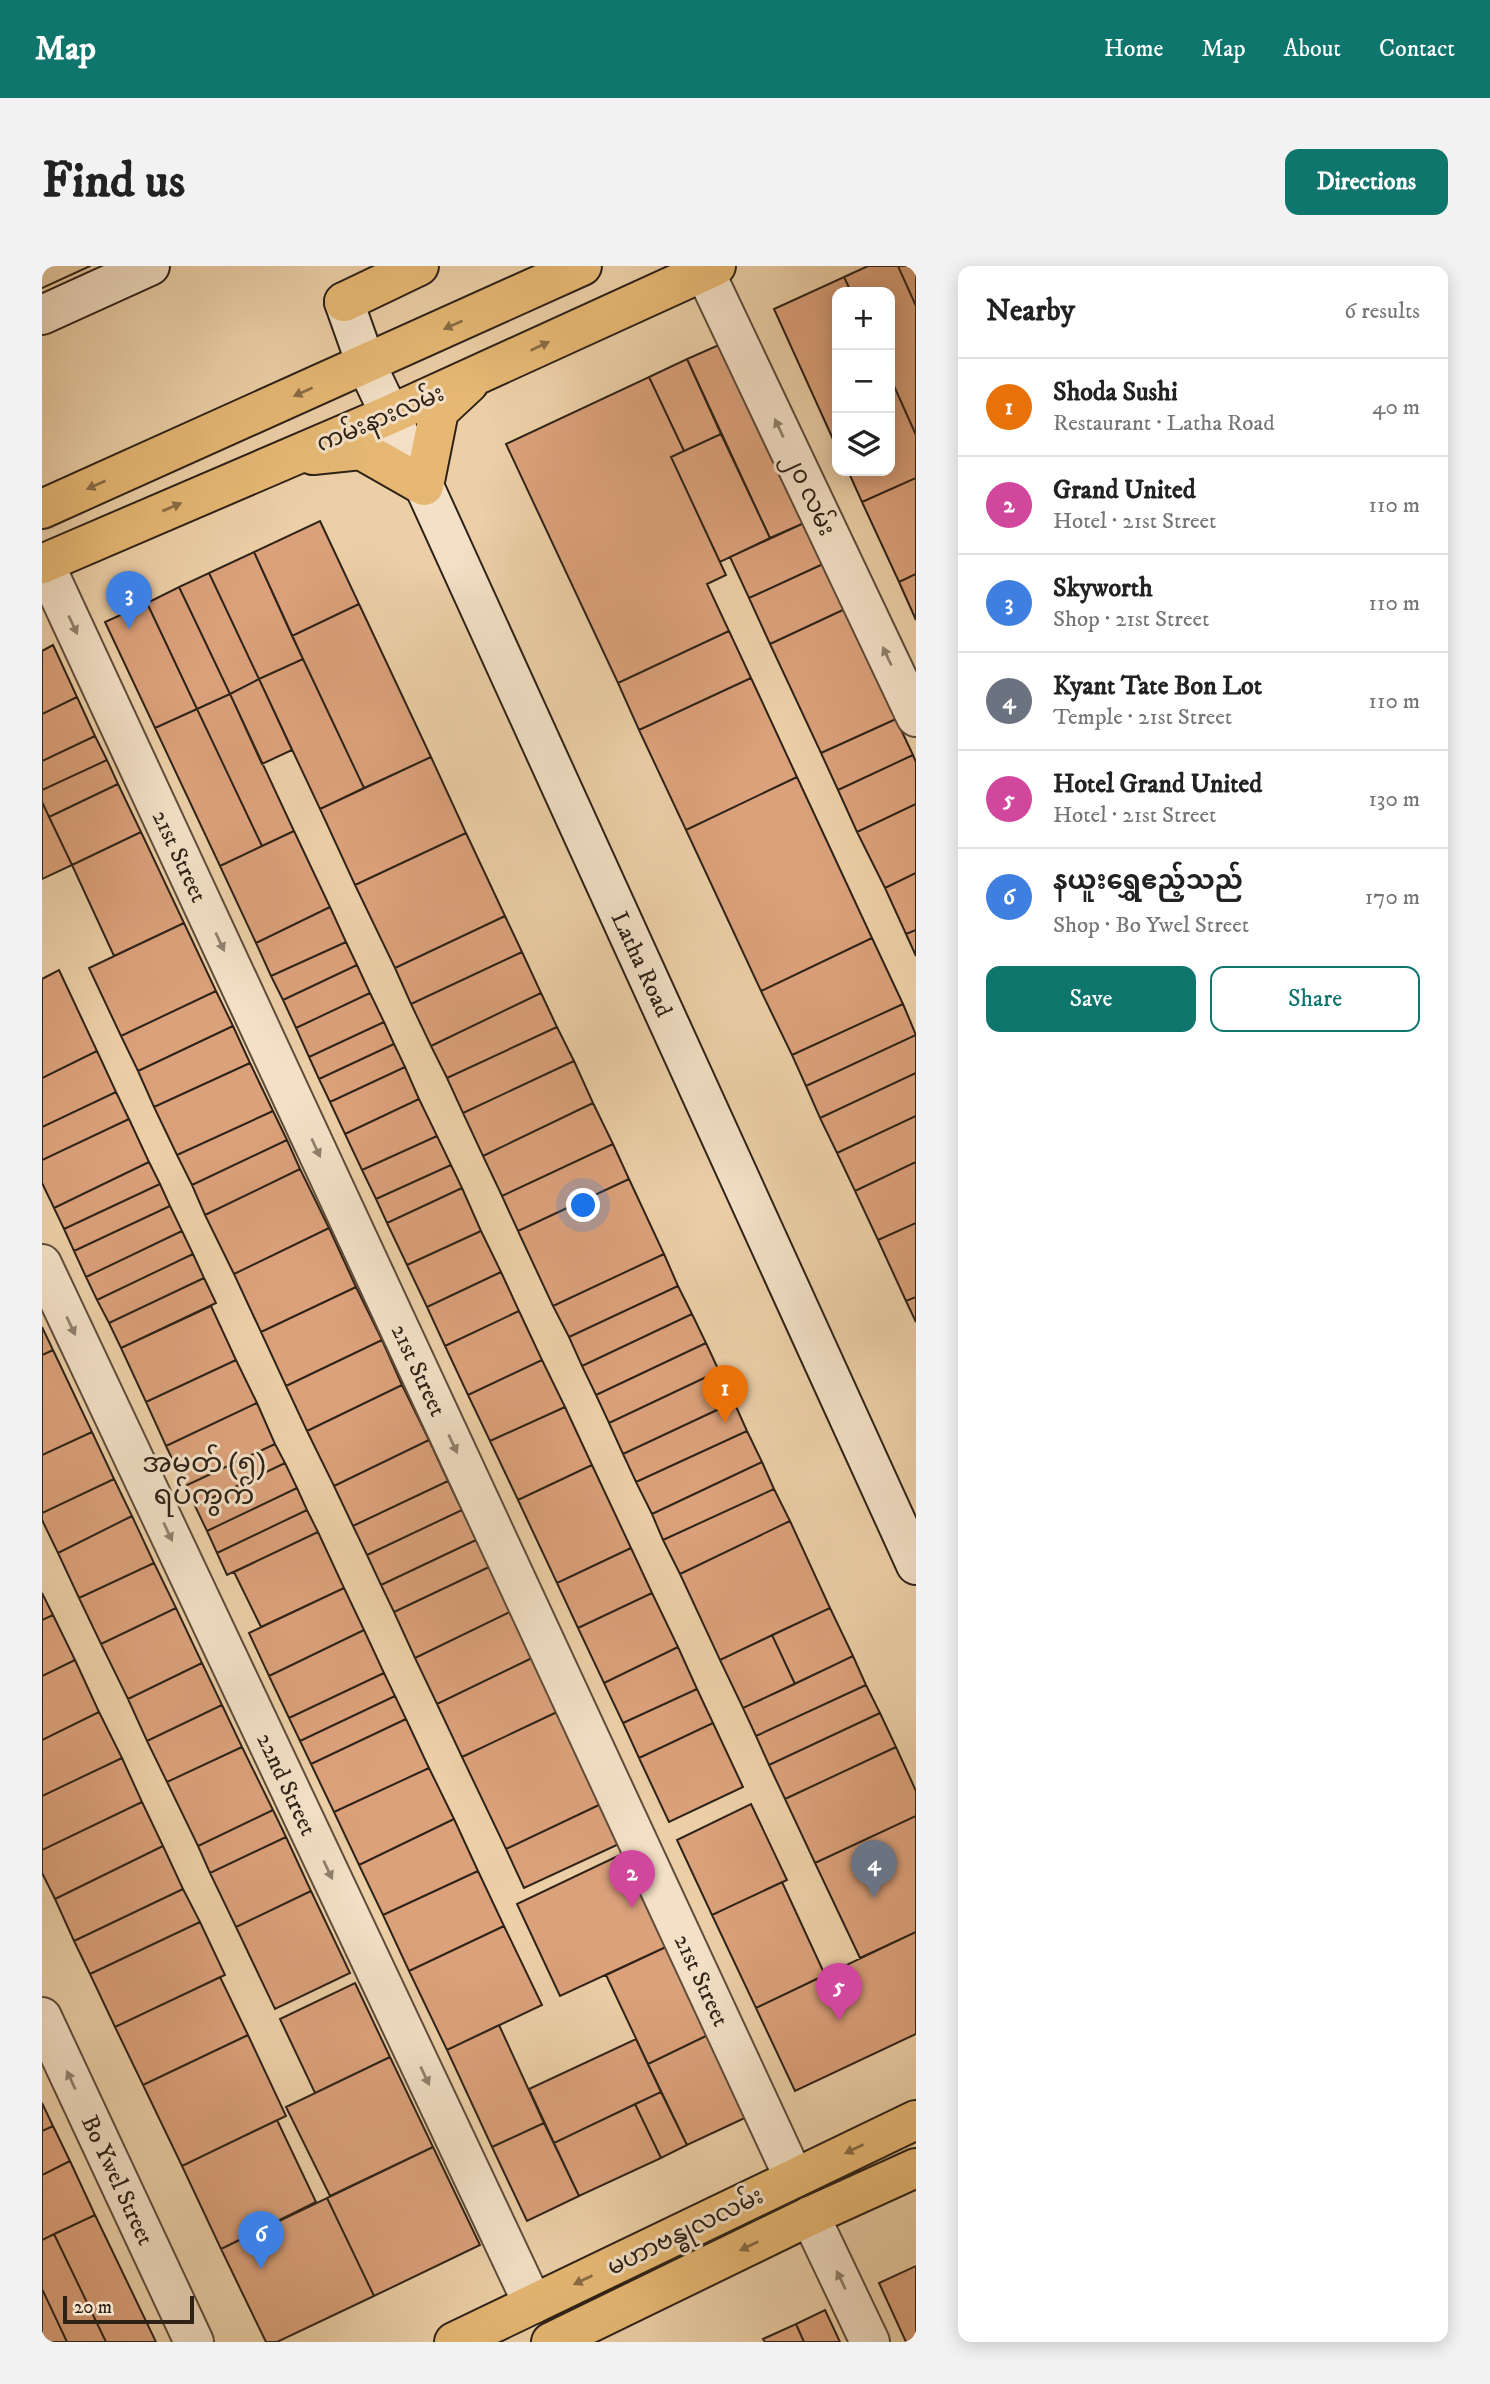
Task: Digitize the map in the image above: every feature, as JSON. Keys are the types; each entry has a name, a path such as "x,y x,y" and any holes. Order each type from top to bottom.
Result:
{"main road":[{"path":"344,302 419,266"},
{"path":"42,509 582,266"},
{"name":"ကမ်းနားလမ်း","path":"43,563 389,415 707,268"},
{"path":"289,457 361,450 424,486 439,411 478,375"},
{"name":"မဟာဗန္ဓုလလမ်း","path":"454,2342 916,2120"},
{"path":"551,2342 810,2216 916,2168"},
{"path":"643,2251 662,2288"}],"street":[{"path":"42,315 150,266"},
{"name":"၂၀ လမ်း","path":"707,268 916,717"},
{"name":"Latha Road","path":"344,302 366,364 389,415 424,486 916,1565"},
{"name":"21st Street","path":"43,563 794,2178"},
{"name":"22nd Street","path":"42,1264 533,2304"},
{"name":"Bo Ywel Street","path":"42,2017 194,2342"},
{"path":"810,2216 870,2342"}],"building":[{"path":"868,266 898,266 916,306 916,435 895,388 895,287 849,287 844,277"},
{"path":"898,266 916,266 916,306"},
{"path":"844,277 849,287 832,287 832,437 774,309"},
{"path":"721,344 804,523 770,538 687,359"},
{"path":"687,359 721,434 684,451 649,377"},
{"path":"649,377 684,451 671,457 726,575 707,584 729,631 618,683 506,444"},
{"path":"895,388 916,435 916,478 862,502 850,476 895,476"},
{"path":"721,434 770,538 720,562 671,457"},
{"path":"916,478 916,574 899,582 862,502"},
{"path":"320,521 359,604 292,636 254,552"},
{"path":"804,523 823,564 749,598 730,557"},
{"path":"254,552 303,659 259,679 209,573"},
{"path":"823,564 845,609 770,644 749,598"},
{"path":"209,573 259,679 230,694 179,587"},
{"path":"916,574 916,620 899,582"},
{"path":"179,587 230,694 197,709 147,603"},
{"path":"147,603 197,709 155,728 105,622"},
{"path":"359,604 431,757 364,788 292,636"},
{"path":"845,609 896,719 821,753 770,644"},
{"path":"729,631 751,678 639,730 618,683"},
{"path":"53,645 77,697 42,714 42,651"},
{"path":"303,659 364,788 320,809 259,679"},
{"path":"751,678 797,777 686,830 639,730"},
{"path":"259,679 292,750 262,764 230,694"},
{"path":"230,694 294,831 262,846 197,709"},
{"path":"77,697 95,736 42,761 42,714"},
{"path":"197,709 262,846 220,866 155,728"},
{"path":"896,719 913,755 838,790 821,753"},
{"path":"95,736 107,760 42,790 42,761"},
{"path":"913,755 916,762 916,804 857,832 838,790"},
{"path":"431,757 466,833 355,885 320,809"},
{"path":"107,760 118,784 49,817 42,802 42,790"},
{"path":"797,777 872,938 761,991 686,830"},
{"path":"118,784 141,832 72,865 49,817"},
{"path":"42,802 72,865 42,879"},
{"path":"916,804 916,873 885,888 857,832"},
{"path":"294,831 330,907 256,943 220,866"},
{"path":"141,832 184,923 114,956 72,865"},
{"path":"466,833 505,916 395,968 355,885"},
{"path":"916,873 916,930 906,934 885,888"},
{"path":"330,907 346,942 271,976 256,943"},
{"path":"505,916 522,952 411,1004 395,968"},
{"path":"184,923 216,991 121,1036 89,968"},
{"path":"916,930 916,956 906,934"},
{"path":"872,938 903,1004 792,1055 761,991"},
{"path":"346,942 357,965 283,1000 271,976"},
{"path":"522,952 541,993 431,1046 411,1004"},
{"path":"357,965 370,993 296,1028 283,1000"},
{"path":"59,970 97,1051 42,1078 42,979"},
{"path":"216,991 233,1026 138,1071 121,1036"},
{"path":"370,993 384,1022 309,1057 296,1028"},
{"path":"541,993 557,1027 447,1078 431,1046"},
{"path":"903,1004 916,1035 806,1086 792,1055"},
{"path":"384,1022 394,1044 319,1079 309,1057"},
{"path":"233,1026 250,1063 154,1107 138,1071"},
{"path":"557,1027 574,1061 463,1113 447,1078"},
{"path":"916,1035 916,1073 820,1118 806,1086"},
{"path":"394,1044 405,1067 330,1102 319,1079"},
{"path":"97,1051 116,1092 42,1127 42,1078"},
{"path":"574,1061 593,1103 483,1156 463,1113"},
{"path":"250,1063 273,1111 177,1155 154,1107"},
{"path":"405,1067 419,1099 345,1134 330,1102"},
{"path":"916,1073 916,1116 837,1153 820,1118"},
{"path":"116,1092 129,1119 42,1160 42,1127"},
{"path":"419,1099 437,1136 362,1170 345,1134"},
{"path":"593,1103 613,1144 502,1196 483,1156"},
{"path":"273,1111 287,1140 192,1185 177,1155"},
{"path":"916,1116 916,1162 855,1191 837,1153"},
{"path":"129,1119 149,1162 54,1208 42,1183 42,1160"},
{"path":"437,1136 451,1165 376,1199 362,1170"},
{"path":"287,1140 300,1169 205,1215 192,1185"},
{"path":"613,1144 629,1179 518,1231 502,1196"},
{"path":"149,1162 160,1184 64,1229 54,1208"},
{"path":"916,1162 916,1223 878,1240 855,1191"},
{"path":"451,1165 462,1188 387,1223 376,1199"},
{"path":"300,1169 329,1228 234,1274 205,1215"},
{"path":"629,1179 664,1254 553,1306 518,1231"},
{"path":"160,1184 170,1206 74,1251 64,1229"},
{"path":"462,1188 481,1231 407,1265 387,1223"},
{"path":"170,1206 182,1231 86,1277 74,1251"},
{"path":"916,1223 916,1297 906,1301 878,1240"},
{"path":"329,1228 356,1287 261,1332 234,1274"},
{"path":"182,1231 193,1254 97,1300 86,1277"},
{"path":"481,1231 501,1272 427,1307 407,1265"},
{"path":"193,1254 204,1278 109,1323 97,1300"},
{"path":"664,1254 678,1286 569,1337 553,1306"},
{"path":"501,1272 519,1311 445,1346 427,1307"},
{"path":"204,1278 216,1303 121,1348 109,1323"},
{"path":"678,1286 692,1314 582,1366 569,1337"},
{"path":"356,1287 382,1340 286,1386 261,1332"},
{"path":"916,1297 916,1322 906,1301"},
{"path":"211,1306 236,1360 146,1402 121,1348"},
{"path":"519,1311 542,1360 468,1395 445,1346"},
{"path":"692,1314 706,1343 596,1395 582,1366"},
{"path":"42,1327 53,1350 42,1355"},
{"path":"382,1340 402,1385 307,1431 286,1386"},
{"path":"706,1343 719,1371 609,1423 596,1395"},
{"path":"53,1350 92,1432 42,1455 42,1355"},
{"path":"236,1360 257,1403 166,1446 146,1402"},
{"path":"542,1360 565,1407 490,1441 468,1395"},
{"path":"719,1371 734,1402 623,1454 609,1423"},
{"path":"402,1385 429,1440 334,1486 307,1431"},
{"path":"734,1402 747,1431 636,1482 623,1454"},
{"path":"257,1403 275,1444 185,1486 166,1446"},
{"path":"565,1407 592,1465 518,1500 490,1441"},
{"path":"747,1431 762,1462 652,1514 636,1482"},
{"path":"92,1432 114,1479 42,1513 42,1455"},
{"path":"429,1440 448,1481 353,1526 334,1486"},
{"path":"275,1444 285,1463 195,1506 185,1486"},
{"path":"762,1462 774,1489 663,1540 652,1514"},
{"path":"285,1463 297,1488 207,1531 195,1506"},
{"path":"592,1465 631,1548 557,1583 518,1500"},
{"path":"114,1479 132,1516 58,1553 42,1520 42,1513"},
{"path":"448,1481 462,1510 367,1555 353,1526"},
{"path":"297,1488 307,1510 217,1553 207,1531"},
{"path":"774,1489 790,1521 680,1574 663,1540"},
{"path":"307,1510 318,1532 227,1575 217,1553"},
{"path":"462,1510 476,1540 381,1585 367,1555"},
{"path":"132,1516 154,1563 79,1598 58,1553"},
{"path":"790,1521 830,1608 720,1660 680,1574"},
{"path":"318,1532 344,1588 261,1627 234,1572"},
{"path":"476,1540 489,1567 394,1612 381,1585"},
{"path":"631,1548 652,1593 578,1628 557,1583"},
{"path":"154,1563 176,1608 101,1644 79,1598"},
{"path":"489,1567 510,1612 415,1658 394,1612"},
{"path":"344,1588 364,1630 269,1676 249,1633"},
{"path":"42,1593 53,1615 42,1620"},
{"path":"652,1593 678,1647 604,1683 578,1628"},
{"path":"176,1608 202,1663 128,1699 101,1644"},
{"path":"830,1608 853,1656 795,1684 772,1635"},
{"path":"510,1612 532,1658 437,1704 415,1658"},
{"path":"53,1615 75,1660 42,1676 42,1620"},
{"path":"364,1630 384,1673 289,1718 269,1676"},
{"path":"772,1635 795,1684 743,1708 720,1660"},
{"path":"678,1647 697,1689 623,1723 604,1683"},
{"path":"853,1656 866,1685 756,1736 743,1708"},
{"path":"532,1658 557,1712 462,1757 437,1704"},
{"path":"75,1660 99,1712 42,1740 42,1676"},
{"path":"202,1663 222,1705 147,1741 128,1699"},
{"path":"384,1673 395,1696 300,1741 289,1718"},
{"path":"866,1685 880,1713 769,1765 756,1736"},
{"path":"697,1689 713,1723 639,1758 623,1723"},
{"path":"395,1696 406,1719 311,1764 300,1741"},
{"path":"222,1705 242,1747 167,1782 147,1741"},
{"path":"99,1712 122,1758 42,1796 42,1740"},
{"path":"557,1712 601,1804 506,1849 462,1757"},
{"path":"880,1713 896,1747 785,1799 769,1765"},
{"path":"406,1719 429,1768 334,1812 311,1764"},
{"path":"713,1723 743,1787 669,1822 639,1758"},
{"path":"242,1747 273,1810 198,1846 167,1782"},
{"path":"896,1747 916,1791 916,1816 815,1863 785,1799"},
{"path":"122,1758 142,1802 42,1850 42,1796"},
{"path":"429,1768 454,1819 359,1865 334,1812"},
{"path":"142,1802 163,1846 55,1899 42,1873 42,1850"},
{"path":"601,1804 619,1844 524,1888 506,1849"},
{"path":"751,1804 787,1880 712,1915 677,1840"},
{"path":"273,1810 286,1837 210,1873 198,1846"},
{"path":"916,1816 916,1932 860,1958 815,1863"},
{"path":"454,1819 478,1871 383,1915 359,1865"},
{"path":"286,1837 311,1891 236,1927 210,1873"},
{"path":"163,1846 183,1889 74,1941 55,1899"},
{"path":"624,1853 668,1946 560,1996 517,1904"},
{"path":"478,1871 504,1926 409,1971 383,1915"},
{"path":"782,1882 825,1975 756,2008 712,1915"},
{"path":"183,1889 200,1922 90,1974 74,1941"},
{"path":"311,1891 350,1973 275,2009 236,1927"},
{"path":"200,1922 225,1975 115,2027 90,1974"},
{"path":"504,1926 542,2005 447,2050 409,1971"},
{"path":"916,1932 916,2034 795,2091 756,2008"},
{"path":"668,1946 710,2034 648,2064 606,1975"},
{"path":"220,1977 248,2035 143,2085 115,2027"},
{"path":"355,1983 390,2057 315,2093 280,2019"},
{"path":"499,2025 544,2123 492,2147 447,2050"},
{"path":"710,2034 749,2116 687,2145 648,2064"},
{"path":"248,2035 286,2116 182,2166 143,2085"},
{"path":"636,2039 661,2092 554,2143 529,2089"},
{"path":"390,2057 433,2147 330,2196 286,2107"},
{"path":"661,2092 687,2145 661,2158 635,2104"},
{"path":"42,2103 53,2126 42,2131"},
{"path":"635,2104 661,2158 579,2196 554,2143"},
{"path":"277,2120 316,2202 221,2249 182,2166"},
{"path":"544,2123 579,2196 527,2221 492,2147"},
{"path":"53,2126 70,2161 42,2175 42,2131"},
{"path":"433,2147 480,2245 374,2296 327,2198"},
{"path":"70,2161 95,2215 42,2240 42,2175"},
{"path":"327,2198 374,2296 277,2342 266,2342 221,2249"},
{"path":"95,2215 156,2342 106,2342 54,2234"},
{"path":"54,2234 106,2342 67,2342 42,2289 42,2240"},
{"path":"916,2266 916,2342 906,2342 879,2283"},
{"path":"42,2289 67,2342 42,2342"},
{"path":"825,2310 840,2342 804,2342 796,2324"},
{"path":"796,2324 804,2342 765,2342 763,2339"}],"tram line":[{"path":"42,288 90,266"}],"place":[{"name":"Skyworth","path":"129,629"},
{"name":"Shoda Sushi","path":"725,1423"},
{"name":"Kyant Tate Bon Lot","path":"874,1898"},
{"name":"Grand United","path":"632,1908"},
{"name":"Hotel Grand United","path":"839,2021"},
{"name":"နယူးရွှေဧည့်သည်","path":"261,2269"}],"district":[{"name":"အမှတ် (၅) ရပ်ကွက်","path":"204,1478"}]}
